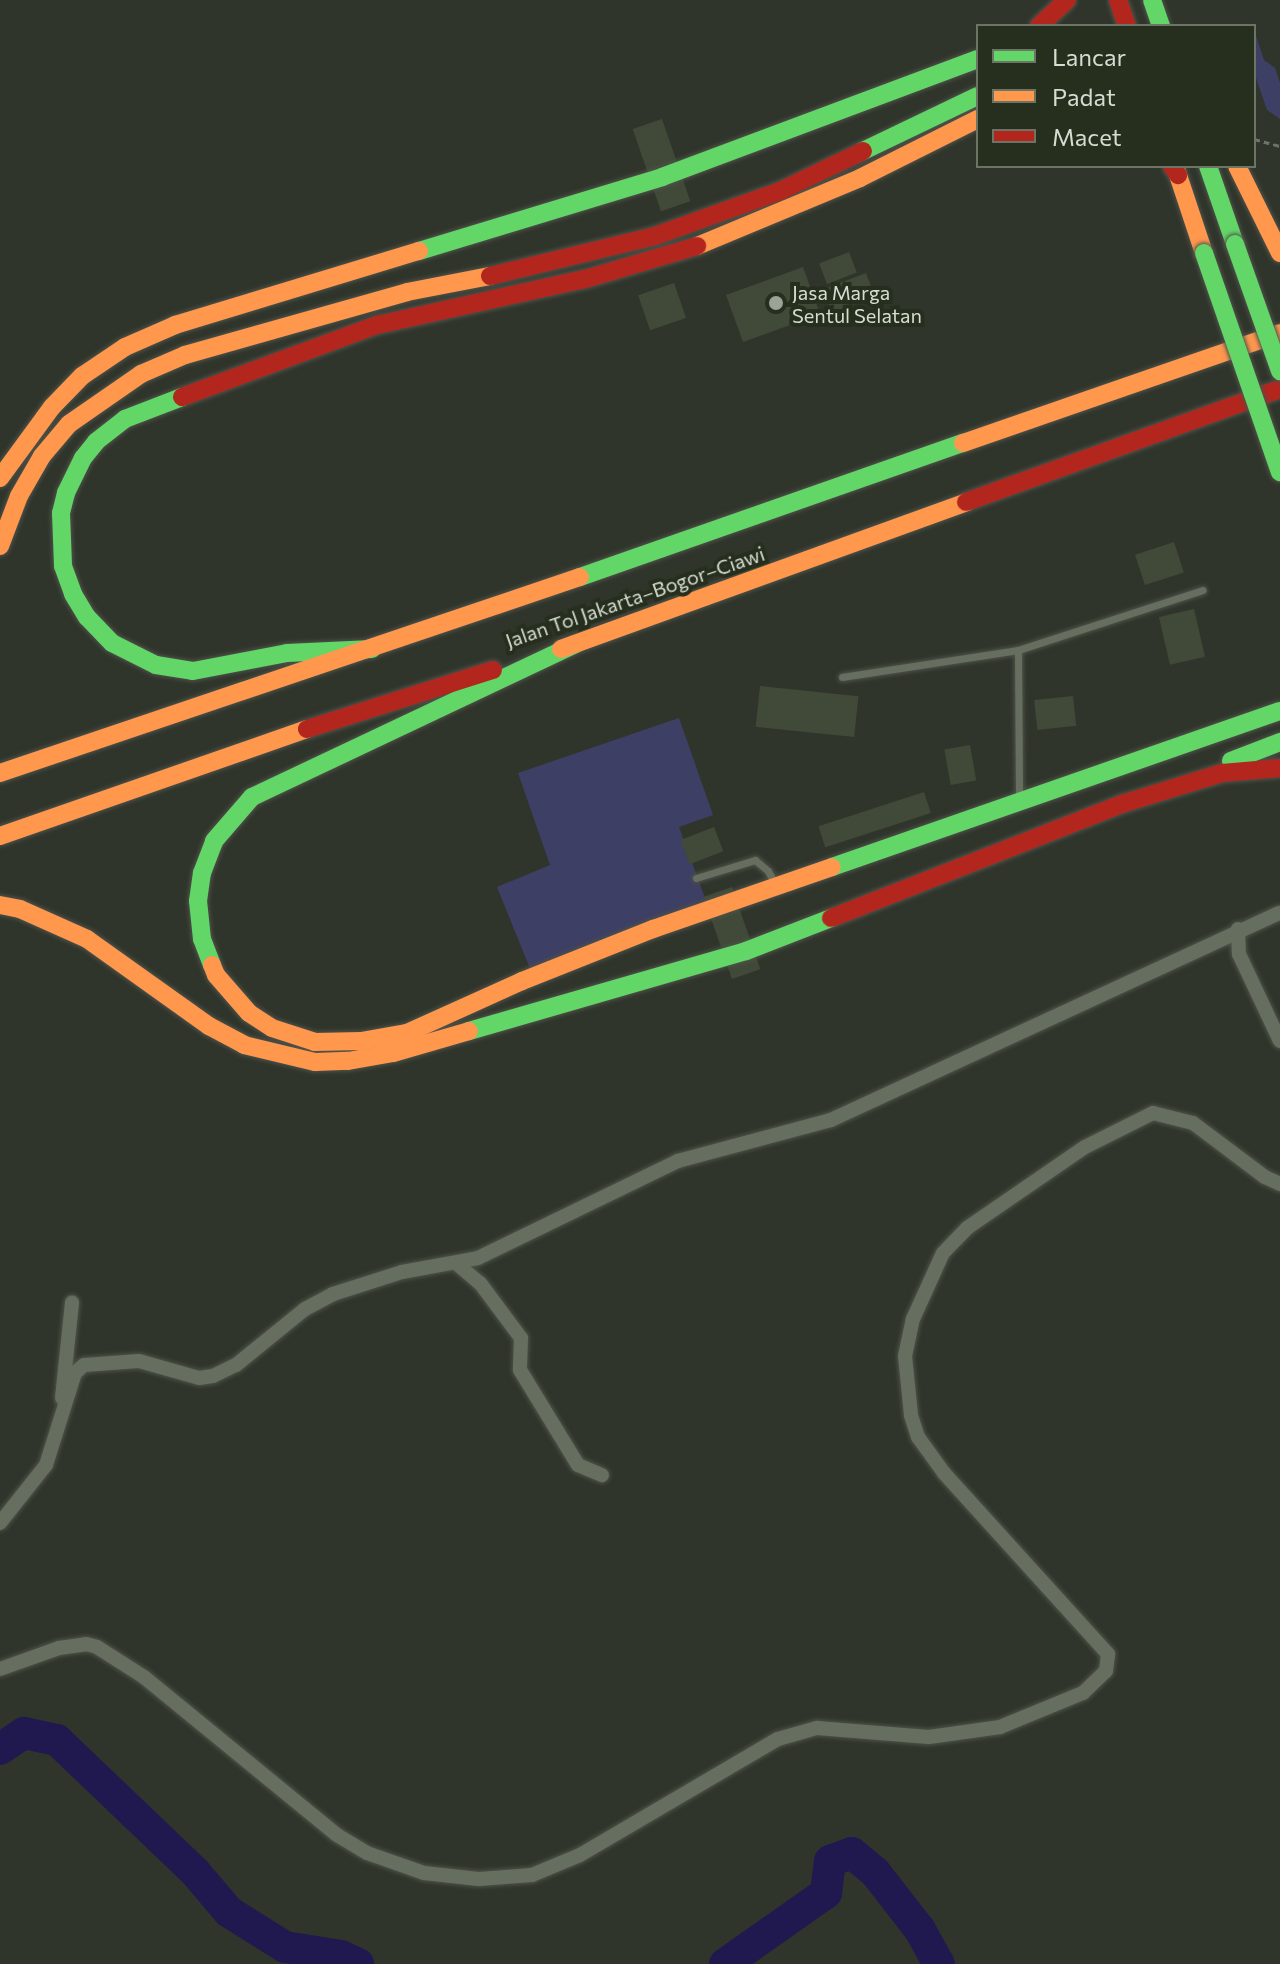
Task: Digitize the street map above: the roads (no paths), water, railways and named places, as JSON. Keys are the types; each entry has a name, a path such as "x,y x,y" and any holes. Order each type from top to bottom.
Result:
{"main road":[{"path":"1041,24 1067,0"},
{"path":"1118,0 1126,24"},
{"path":"1152,0 1160,24"},
{"path":"0,478 52,407 82,376 125,347 175,325 662,177 976,60"},
{"path":"0,546 19,496 42,456 69,424 141,374 185,355 407,292 535,268 655,236 780,191 976,97"},
{"path":"372,649 287,653 193,671 156,665 112,643 87,617 73,594 63,566 61,513 66,493 83,458 96,442 125,419 167,403 377,325 585,279 683,252 860,178 976,120"},
{"path":"1209,168 1280,371"},
{"path":"1238,168 1280,253"},
{"path":"1175,169 1280,472"},
{"name":"Jalan Tol Jakarta–Bogor–Ciawi","path":"0,773 372,649 1280,333"},
{"name":"Jalan Tol Jakarta–Bogor–Ciawi","path":"0,836 354,713 576,644 1280,389"},
{"path":"576,644 252,797 214,841 202,873 198,901 202,939 216,975 228,993 249,1013 272,1028 315,1042 361,1041 407,1033 547,971 775,886 1280,711"},
{"path":"0,905 31,913 87,939 209,1026 244,1045 315,1062 348,1061 393,1053 746,951 1280,742"},
{"path":"1125,803 1222,773 1280,768"}],"street":[{"path":"0,1523 46,1465 75,1373 84,1365 139,1361 199,1378 213,1376 236,1365 305,1309 333,1294 402,1272 478,1258 678,1161 831,1120 1238,929 1280,913"},
{"path":"1238,929 1239,954 1280,1041"},
{"path":"0,1669 59,1648 86,1644 97,1647 144,1677 337,1835 367,1853 424,1873 479,1879 532,1875 580,1855 778,1739 817,1728 929,1737 1000,1727 1083,1693 1106,1671 1108,1654 944,1473 918,1437 911,1415 905,1356 913,1319 943,1253 967,1228 1085,1147 1153,1113 1193,1123 1265,1177 1280,1184"},
{"path":"457,1264 480,1283 521,1338 520,1370 578,1465 602,1475"},
{"path":"62,1410 62,1374 72,1303"}],"lane":[{"path":"842,677 1018,650 1203,590"},
{"path":"1018,650 1019,801"},
{"path":"696,878 755,860 768,871 775,886"}],"waterway":[{"path":"0,1749 24,1733 57,1740 195,1872 229,1912 285,1947 341,1956 358,1964"},
{"path":"725,1964 826,1893 830,1861 852,1853 875,1872 920,1930 939,1964"}],"place":[{"name":"Jasa Marga Sentul Selatan","path":"776,303"}]}
